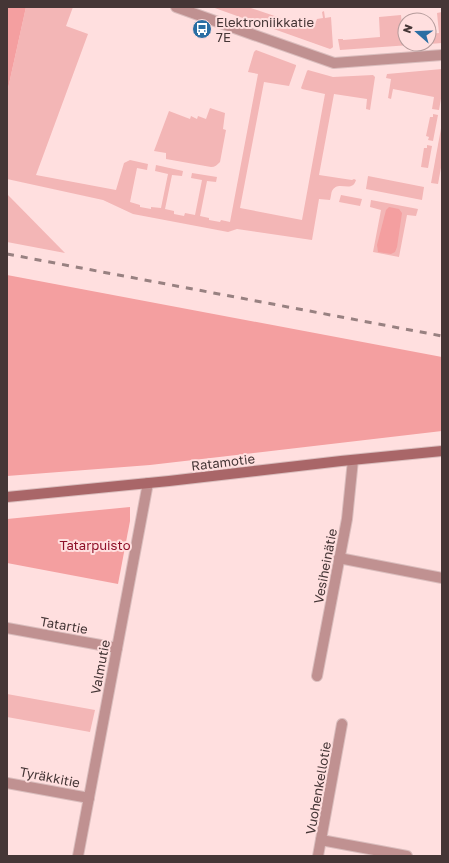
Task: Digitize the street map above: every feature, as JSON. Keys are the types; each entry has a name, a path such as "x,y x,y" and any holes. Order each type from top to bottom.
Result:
{"street":[{"path":"176,7 334,63 442,55"},
{"name":"Ratamotie","path":"7,497 442,451"},
{"name":"Vesiheinätie","path":"317,676 347,519 353,460"},
{"name":"Valmutie","path":"78,856 148,483"},
{"path":"340,558 442,578"},
{"name":"Tatartie","path":"7,628 117,648"},
{"name":"Vuohenkellotie","path":"318,856 342,724"},
{"name":"Tyräkkitie","path":"7,782 89,798"},
{"path":"321,840 407,856"}],"shaded area":[{"path":"26,7 73,7 66,26 88,34 36,175 116,190 124,163 130,160 148,164 147,170 137,168 130,202 140,205 140,207 151,209 151,207 161,208 168,174 155,171 156,165 183,171 182,176 172,175 165,209 174,211 174,214 184,216 185,213 195,215 202,180 191,178 192,173 217,177 216,182 207,181 200,216 209,218 209,220 230,222 258,74 248,72 256,50 296,66 289,86 264,82 240,208 302,220 325,94 301,88 308,70 333,77 373,75 375,77 370,110 366,109 367,99 334,94 319,175 352,180 354,179 356,180 354,184 351,186 338,186 335,188 332,192 330,200 319,199 312,240 237,229 228,232 133,214 103,200 7,179 7,93"},
{"path":"212,7 248,7 313,29 317,19 323,18 322,12 324,11 325,18 331,17 333,47 330,49"},
{"path":"442,12 442,43 437,43 437,33 439,33 437,13"},
{"path":"397,15 397,46 340,50 338,39 343,40 380,37 379,17"},
{"path":"442,69 442,93 439,110 432,109 434,97 393,89 391,99 388,98 391,79 386,78 387,74"},
{"path":"210,108 225,113 223,129 226,130 220,162 217,165 211,167 166,159 166,153 154,151 169,111 190,119 191,116 197,119 198,116 206,119"},
{"path":"433,114 438,115 433,141 428,140 429,137 426,136 430,117 433,117"},
{"path":"442,123 442,162 438,184 431,183"},
{"path":"427,145 432,146 428,168 421,167 424,148 427,148"},
{"path":"368,176 424,187 422,200 366,189"},
{"path":"7,194 65,253 7,242"},
{"path":"341,195 362,199 360,206 339,202"},
{"path":"371,200 418,209 416,216 407,215 399,257 373,252 381,210 370,207"},
{"path":"7,694 95,710 90,732 7,717"}],"green space":[{"path":"7,7 26,7 7,93"},
{"path":"389,207 399,209 402,213 397,247 395,252 391,254 378,252 377,245 386,210"},
{"path":"7,275 442,357 442,431 150,465 7,476"},
{"name":"Tatarpuisto","path":"130,507 130,521 118,584 7,563 7,519"}],"railway":[{"path":"7,254 442,336"}],"place":[{"name":"Elektroniikkatie 7E","path":"202,29"}]}
